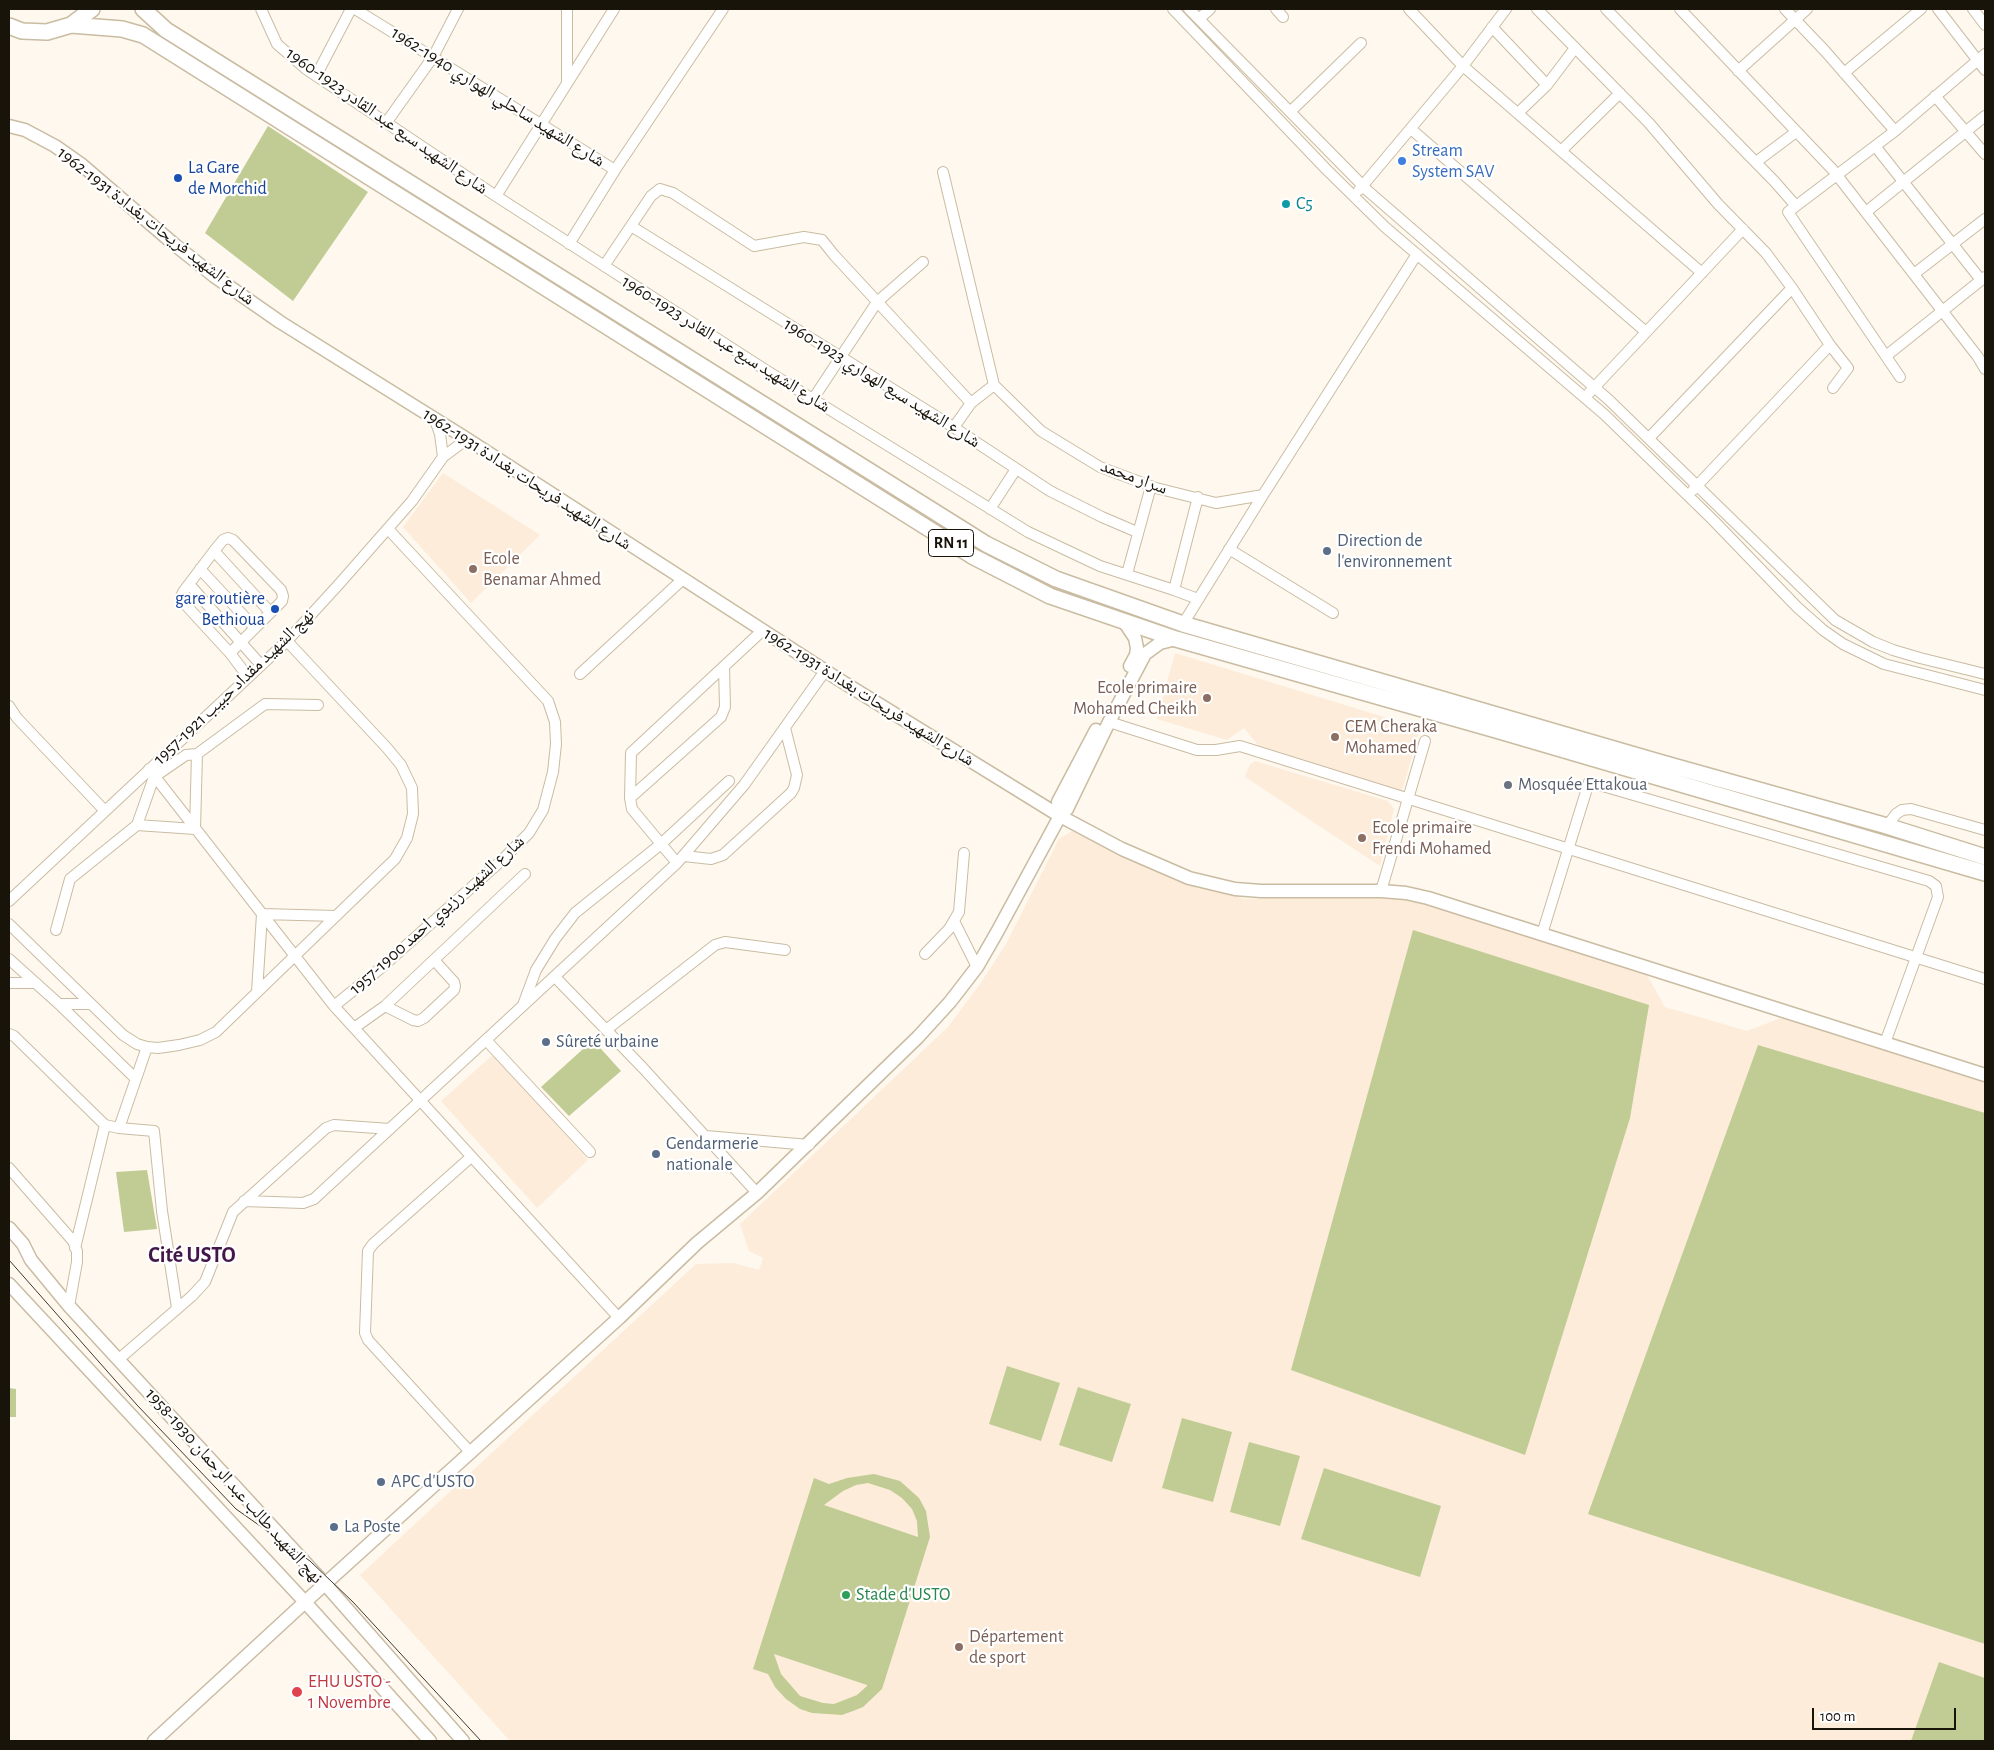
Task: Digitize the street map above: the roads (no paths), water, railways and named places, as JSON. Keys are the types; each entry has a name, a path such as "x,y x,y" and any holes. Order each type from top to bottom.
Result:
{"highway":[{"path":"13,30 47,32 71,25 92,9"},
{"name":"RN 11","path":"143,9 166,30 986,544 1056,579 1183,624 1643,758 1886,826 1985,857"},
{"name":"RN 11","path":"71,25 122,29 143,35 972,556 1050,596 1176,639 1985,873"},
{"path":"1927,856 1955,871 1985,881"}],"main road":[{"name":"شارع الشهيد فريحات بغدادة 1931-1962","path":"9,126 25,130 55,146 82,164 175,245 214,276 280,322 825,671 1060,816 1122,849 1189,878 1216,886 1261,891 1381,891 1406,893 1428,898 1985,1075"},
{"path":"1106,720 1136,655 1135,638 1125,623"},
{"path":"154,1741 619,1318 697,1243 809,1145 918,1037 950,1002 977,967 1060,816 1058,802 1145,654 1160,643 1176,639"},
{"name":"نهج الشهيد طالب عبد الرحمان 1930-1958","path":"9,1228 23,1244 31,1260 69,1306 325,1584 463,1741"},
{"name":"نهج الشهيد طالب عبد الرحمان 1930-1958","path":"9,1284 305,1602 430,1741"}],"street":[{"name":"شارع الشهيد سبع عبد القادر 1923-1960","path":"260,9 277,44 316,76 569,244 813,399 1028,532 1100,566 1174,590 1198,600"},
{"path":"316,76 351,9"},
{"name":"شارع الشهيد ساحلي الهواري 1940-1962","path":"355,9 615,170"},
{"path":"386,122 433,57 458,9"},
{"path":"567,9 567,82"},
{"path":"496,196 614,9"},
{"path":"569,244 615,170 724,9"},
{"path":"1173,9 1354,197 1417,254 1585,397 1688,495 1797,607 1823,630 1843,644 1884,664 1985,690"},
{"path":"1190,9 1363,186 1649,438 1834,620 1873,642 1894,650 1985,674"},
{"path":"1199,19 1210,9"},
{"path":"1409,9 1463,66 1702,273"},
{"path":"1354,197 1463,66 1506,9"},
{"path":"1537,9 1649,123 1718,204 1766,253 1792,288 1830,346 1848,368 1833,388"},
{"path":"1606,9 1756,162 1796,206"},
{"path":"1680,9 1837,176 1943,311 1982,354 1985,369"},
{"path":"1785,9 1895,130"},
{"path":"1738,71 1807,9"},
{"path":"1844,73 1921,9"},
{"path":"1938,9 1982,57 1985,70"},
{"path":"1973,9 1985,25"},
{"path":"1492,27 1547,85"},
{"path":"1290,112 1361,43"},
{"path":"1518,113 1547,85 1576,48"},
{"path":"1900,377 1788,212 1875,146 1982,57"},
{"path":"1561,151 1620,93"},
{"path":"1935,96 1985,154"},
{"path":"1866,212 1985,116"},
{"path":"1411,129 1646,332"},
{"path":"1756,162 1796,132"},
{"path":"1875,146 1983,278 1886,356"},
{"path":"943,172 994,385 971,403 954,427"},
{"path":"604,266 651,196 660,190 673,193 754,246 804,237 822,240 971,403"},
{"path":"1914,274 1985,219"},
{"name":"شارع الشهيد سبع الهواري 1923-1960","path":"631,226 954,427 1050,491 1102,518 1137,532"},
{"path":"1585,397 1743,229"},
{"path":"1183,624 1417,254"},
{"path":"813,399 877,302 923,262"},
{"path":"1649,438 1792,288"},
{"path":"1688,495 1830,346"},
{"name":"سرار محمد","path":"994,385 1041,431 1100,467 1150,486 1216,503 1264,495"},
{"path":"435,420 442,442 443,457"},
{"path":"443,457 467,440"},
{"name":"نهج الشهيد مقداد حبيب 1921-1957","path":"9,901 105,811 152,773 260,665 287,641 388,529 420,491 443,457"},
{"path":"990,509 1016,469"},
{"path":"1127,574 1150,486"},
{"path":"1174,590 1198,497"},
{"name":"شارع الشهيد رزيوي احمد 1900-1957","path":"334,1006 382,967 501,861 529,833 543,810 553,772 556,744 555,722 548,701 388,529"},
{"path":"230,653 282,600 283,596 281,590 233,540 228,538 223,540 214,551 181,597 183,602 230,653 248,677"},
{"path":"1229,549 1333,613"},
{"path":"214,551 270,612"},
{"path":"200,569 255,628"},
{"path":"580,674 683,579"},
{"path":"189,584 242,642 260,665"},
{"path":"763,630 634,748 631,758 630,798 632,809 661,844 680,860 711,860 723,855 794,788 797,774 785,728"},
{"path":"9,924 123,1035 137,1044 158,1048 200,1040 216,1032 395,859 407,838 413,814 412,788 401,765 287,641"},
{"path":"630,798 721,717 725,707 724,666"},
{"path":"244,1201 304,1203 314,1199 680,860 727,807 825,671"},
{"path":"56,930 70,879 137,825 152,773 186,755 197,754 265,704 318,705"},
{"path":"9,706 17,718 105,811"},
{"path":"1106,720 1197,750 1216,750 1240,746 1985,979"},
{"path":"1381,891 1426,741"},
{"path":"195,829 197,754"},
{"path":"152,773 334,1006 619,1318"},
{"path":"522,1008 536,970 575,913 661,844 729,781"},
{"path":"1542,934 1589,782 1929,881 1936,886 1938,897 1885,1043"},
{"path":"1886,826 1896,814 1902,810 1911,809 1985,830"},
{"path":"137,825 195,829"},
{"path":"925,954 949,929 954,921 961,902 964,853"},
{"path":"354,1028 385,1006 525,874"},
{"path":"262,914 336,916"},
{"path":"257,992 262,914"},
{"path":"954,921 977,967"},
{"path":"606,1030 714,945 725,942 785,950"},
{"path":"9,959 59,1004 136,1079"},
{"path":"385,1006 418,1021 436,1007 454,990 455,986 454,982 434,960"},
{"path":"555,977 757,1192"},
{"path":"9,982 36,984"},
{"path":"59,1004 90,1004"},
{"path":"9,1034 14,1036 105,1125 154,1131 164,1221 177,1308"},
{"path":"486,1040 590,1152"},
{"path":"119,1128 148,1047"},
{"path":"75,1248 105,1125"},
{"path":"119,1359 205,1282 233,1212 326,1128 334,1125 390,1129"},
{"path":"706,1136 809,1145"},
{"path":"471,1157 373,1244 368,1251 365,1333 368,1340 471,1452"},
{"path":"9,1168 68,1234 75,1248 77,1262 69,1306"}],"tram line":[{"path":"9,1260 137,1405 236,1509 310,1561 353,1602 481,1741"}],"place":[{"name":"Stream System SAV","path":"1402,161"},
{"name":"La Gare de Morchid","path":"178,178"},
{"name":"C5","path":"1286,204"},
{"name":"Direction de l'environnement","path":"1327,551"},
{"name":"Ecole Benamar Ahmed","path":"473,569"},
{"name":"gare routière Bethioua","path":"275,609"},
{"name":"Ecole primaire Mohamed Cheikh","path":"1207,698"},
{"name":"CEM Cheraka Mohamed","path":"1335,737"},
{"name":"Mosquée Ettakoua","path":"1508,785"},
{"name":"Ecole primaire Frendi Mohamed","path":"1362,838"},
{"name":"Sûreté urbaine","path":"546,1042"},
{"name":"Gendarmerie nationale","path":"656,1154"},
{"name":"APC d'USTO","path":"381,1482"},
{"name":"La Poste","path":"334,1527"},
{"name":"Stade d'USTO","path":"846,1595"},
{"name":"Département de sport","path":"959,1647"},
{"name":"EHU USTO - 1 Novembre","path":"297,1692"}],"district":[{"name":"Cité USTO","path":"192,1255"}]}
